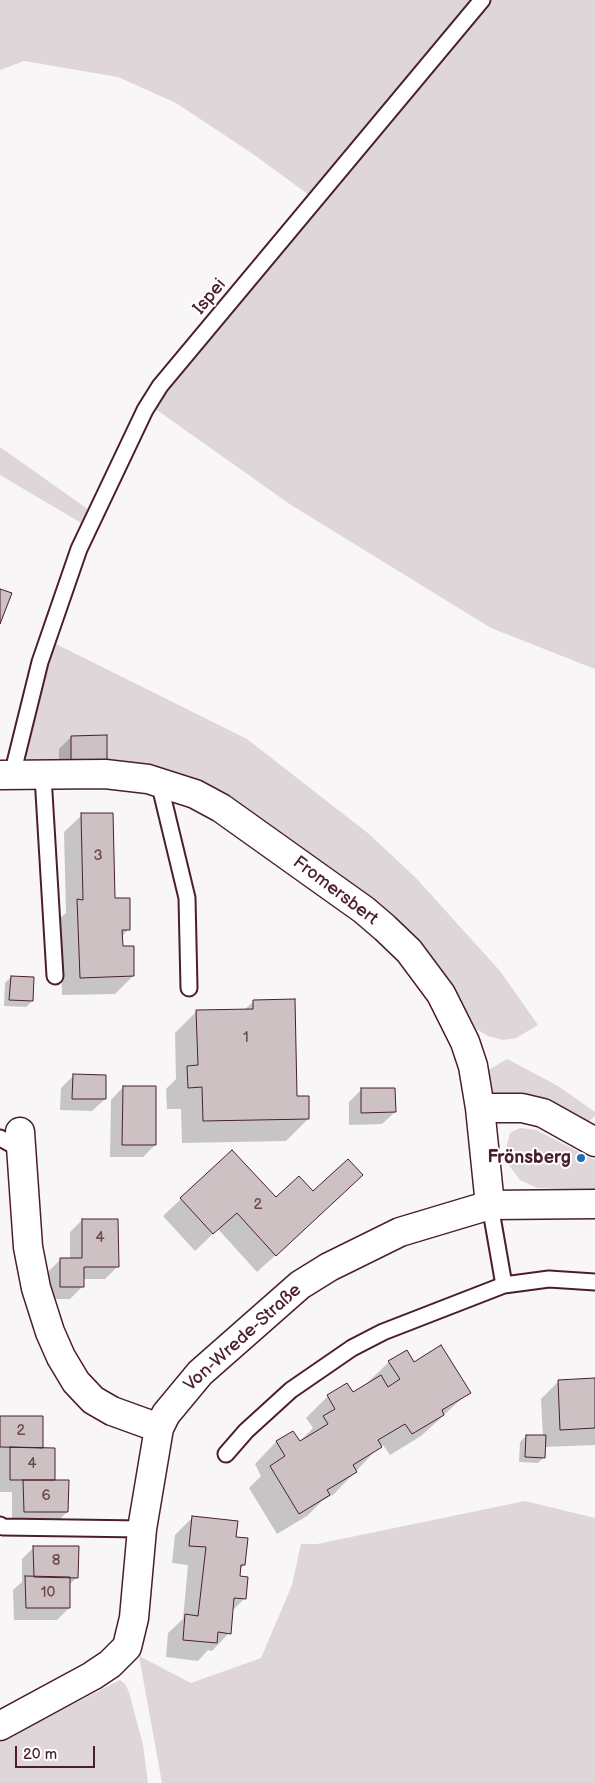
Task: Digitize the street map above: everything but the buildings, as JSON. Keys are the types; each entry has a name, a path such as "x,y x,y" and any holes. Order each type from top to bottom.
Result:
{"street":[{"name":"Fromersbert","path":"6,775 105,774 159,782 195,794 221,808 364,910 409,951 441,994 453,1016 473,1066 480,1108 490,1205"},
{"path":"480,1108 522,1108 543,1113 595,1142"},
{"path":"13,1140 28,1248 36,1288 50,1332 61,1357 76,1382 94,1400 112,1411 159,1428"},
{"name":"Von-Wrede-Straße","path":"0,1726 92,1676 110,1664 127,1648 134,1618 142,1529 159,1428 166,1414 200,1373 300,1285 329,1267 400,1232 456,1214 490,1205 595,1204"}],"lane":[{"name":"Ispei","path":"6,775 40,662 79,549 93,516 145,410 160,386 482,0"},
{"path":"43,776 55,976"},
{"path":"159,782 187,898 189,988"},
{"path":"490,1205 504,1285"},
{"path":"226,1454 246,1431 290,1390 352,1348 383,1332 504,1285 549,1279 595,1282"},
{"path":"0,1525 3,1527 142,1529"}],"shaded area":[{"path":"0,0 472,0 309,195 253,154 176,103 118,77 24,61 0,70"},
{"path":"489,0 595,0 595,669 491,628 291,505 154,408 166,387"},
{"path":"0,447 89,510 83,524 0,475"},
{"path":"52,642 247,739 369,834 416,878 500,971 538,1025 516,1038 503,1040 488,1036 476,1029 459,1010 230,806 32,765 26,757 23,747"},
{"path":"507,1059 558,1086 595,1112 595,1116 586,1124 491,1098 485,1072"},
{"path":"520,1128 536,1130 595,1160 595,1189 537,1188 520,1180 508,1164 506,1149 510,1133"},
{"path":"525,1501 595,1518 595,1783 162,1783 139,1656 191,1683 261,1658 292,1585 301,1544 317,1544"},
{"path":"120,1680 125,1684 129,1692 143,1745 148,1783 0,1783 0,1742"}],"place":[{"name":"Frönsberg","path":"581,1158"}]}
